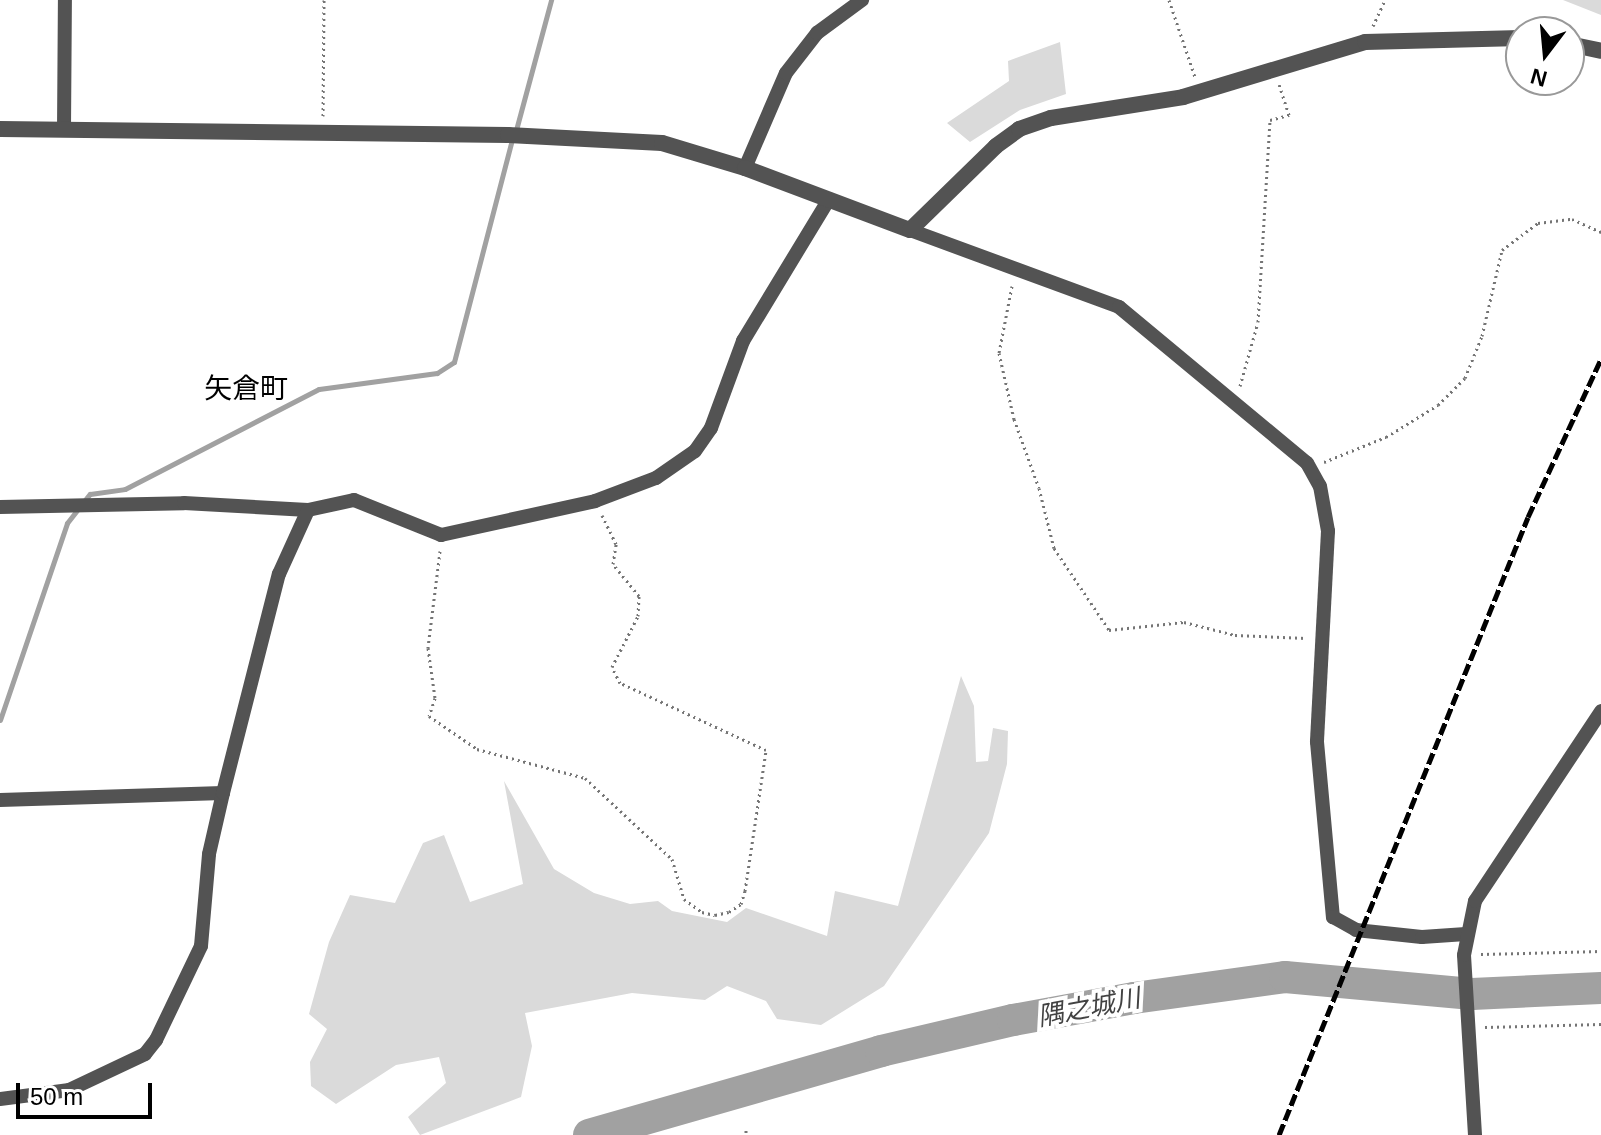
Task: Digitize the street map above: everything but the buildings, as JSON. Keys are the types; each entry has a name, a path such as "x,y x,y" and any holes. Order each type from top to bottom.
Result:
{"street":[{"path":"64,130 65,0"},
{"path":"745,168 786,73 817,33 862,0"},
{"path":"910,230 996,146 1019,129 1051,118 1200,92 1365,42 1505,38"},
{"path":"0,129 514,135 662,143 745,168 1119,307 1235,401 1309,468 1320,486 1328,531 1317,742 1333,917 1356,930 1422,937 1466,934"},
{"path":"0,507 184,503 308,510 354,500 441,535 595,501 656,478 695,451 711,428 743,341 829,199"},
{"path":"0,1099 69,1090 145,1054 156,1040 201,946 209,854 223,793 279,574 308,510"},
{"path":"1475,1135 1464,955 1475,901 1601,711"},
{"path":"0,800 223,793"}],"path":[{"path":"323,134 324,0"},
{"path":"1169,0 1200,92"},
{"path":"1365,42 1385,0"},
{"path":"1235,401 1258,322 1270,120 1289,115 1274,70"},
{"path":"1309,468 1386,437 1438,405 1465,378 1482,336 1502,250 1538,223 1572,219 1601,232"},
{"path":"1016,269 999,353 1014,419 1039,488 1054,548 1109,630 1184,622 1235,635 1322,639"},
{"path":"441,535 439,585 428,648 435,698 429,716 477,749 585,778 672,859 684,899 702,912 729,912 741,904 745,891 766,750 620,683 612,667 638,616 639,596 613,564 616,544 595,501"},
{"path":"1464,955 1601,951"},
{"path":"1469,1028 1601,1024"}],"shaded area":[{"path":"1563,0 1601,0 1601,15"},
{"path":"1060,42 1066,94 1020,110 970,142 947,123 1009,81 1008,61"},
{"path":"961,676 974,706 976,762 988,761 993,728 1008,731 1007,764 989,833 884,986 821,1025 777,1019 766,1001 727,986 705,1000 632,993 525,1013 532,1046 521,1097 420,1135 408,1117 446,1083 439,1057 396,1065 336,1104 311,1086 310,1062 327,1029 309,1014 329,942 350,895 395,903 423,843 444,835 470,902 523,884 504,781 554,869 594,893 630,904 658,901 672,911 727,922 746,908 827,936 835,891 898,906"}],"waterway":[{"path":"516,130 551,0"},
{"path":"0,720 67,523 90,494 125,489 319,389 437,373 454,362 512,140"},
{"name":"隅之城川","path":"589,1135 881,1051 1013,1020 1134,998 1285,977 1472,994 1601,988"}],"railway":[{"path":"1279,1135 1528,517 1601,359"}],"district":[{"name":"矢倉町","path":"246,389"}]}
